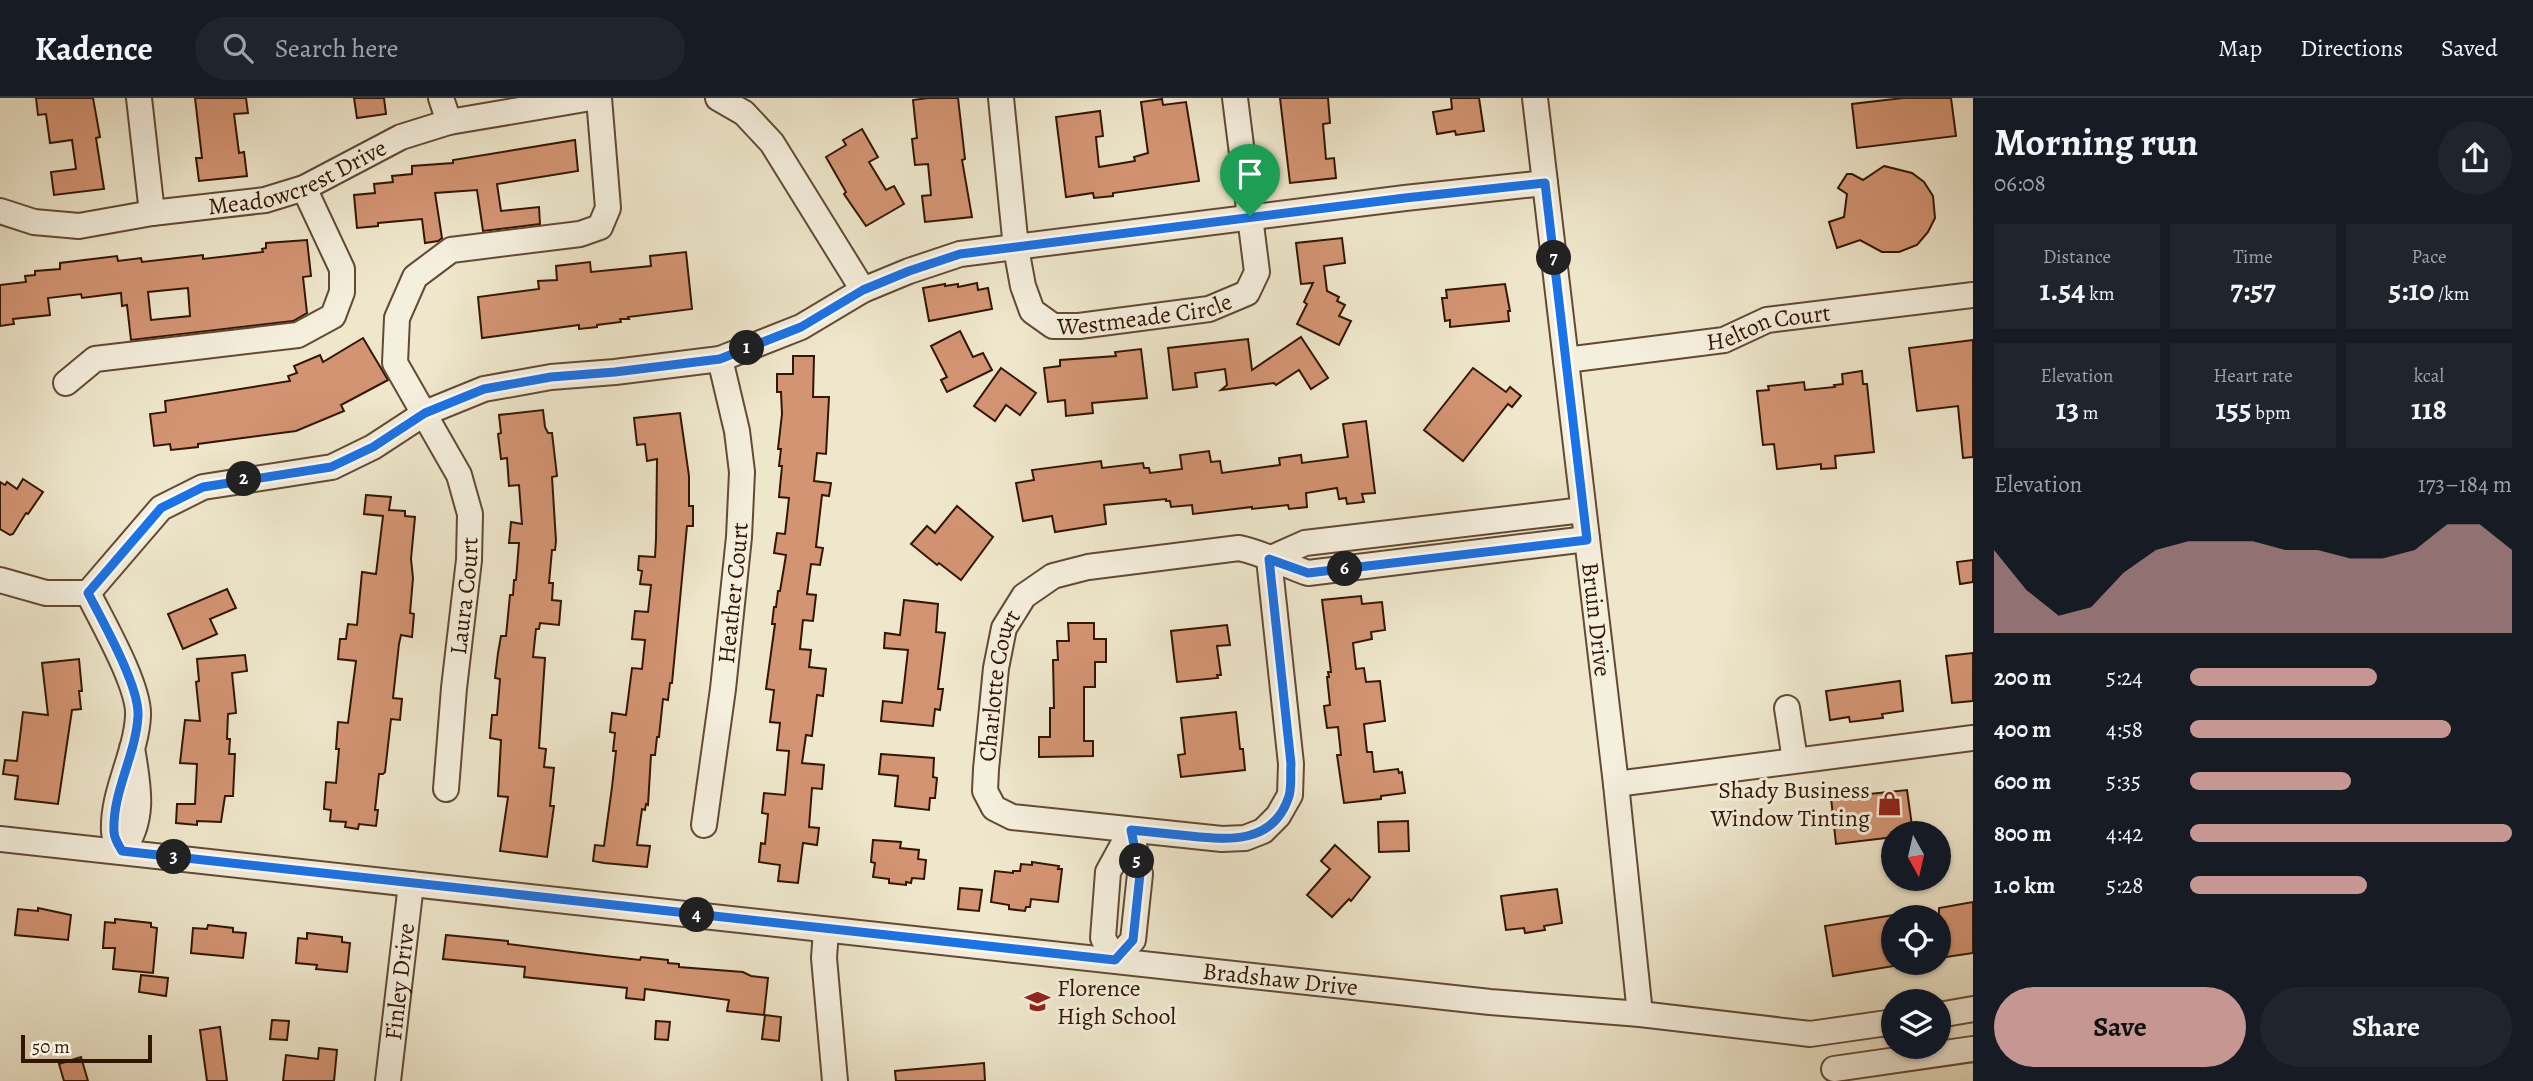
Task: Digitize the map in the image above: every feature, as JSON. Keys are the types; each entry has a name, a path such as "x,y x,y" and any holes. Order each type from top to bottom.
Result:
{"street":[{"path":"139,98 152,213"},
{"path":"440,98 449,122"},
{"name":"Meadowcrest Drive","path":"0,211 34,222 79,226 152,213 265,200 304,188 401,137 449,122 591,98"},
{"name":"Laura Court","path":"446,789 454,688 469,560 470,514 459,475 395,363 397,318 415,277 451,250 580,234 600,227 608,208 599,98"},
{"path":"718,98 744,113 772,144 863,290"},
{"name":"Westmeade Circle","path":"1001,98 1016,248 1023,286 1032,311 1053,326 1079,326 1209,309 1247,293 1257,272 1235,98"},
{"name":"Bruin Drive","path":"1535,98 1616,784 1640,1014"},
{"path":"0,580 46,593 88,593 161,508 203,487 331,467 373,447 425,413 484,389 537,379 720,359 801,327 863,290 960,254 1250,216 1545,183"},
{"path":"66,383 95,359 298,335 333,316 342,292 342,269 304,188"},
{"name":"Helton Court","path":"1566,360 1724,340 1767,320 1973,295"},
{"name":"Heather Court","path":"704,825 725,676 739,537 742,472 737,431 720,359"},
{"path":"1269,559 1305,543 1583,510"},
{"name":"Charlotte Court","path":"1269,559 1291,764 1290,795 1278,816 1263,831 1245,838 1222,839 1012,817 994,808 985,791 986,769 996,668 1004,628 1024,596 1053,576 1088,567 1239,548 1308,573 1587,540"},
{"path":"88,593 127,673 139,714 132,748 139,793 134,835 122,851"},
{"path":"1787,708 1794,760"},
{"path":"1616,784 1973,738"},
{"path":"1115,960 1103,938 1108,872 1131,830"},
{"name":"Bradshaw Drive","path":"0,839 1490,1002 1640,1014 1810,1034 1881,1024"},
{"name":"Finley Drive","path":"388,1081 411,884"},
{"path":"827,930 824,958 835,1081"},
{"path":"1951,1013 1973,1009"},
{"path":"1834,1069 1973,1049"}],"building":[{"path":"36,98 93,98 100,137 96,138 104,189 54,195 51,172 76,169 72,140 50,143 46,114 38,115"},
{"path":"195,98 246,98 248,113 234,114 239,153 244,152 247,176 199,181 196,158 202,158"},
{"path":"354,98 384,98 386,114 357,118"},
{"path":"958,98 965,159 962,160 972,217 925,222 922,196 931,195 928,164 915,165 912,139 917,138 913,100"},
{"path":"1280,98 1328,98 1330,123 1323,124 1326,159 1334,158 1336,178 1290,183"},
{"path":"1451,98 1479,98 1484,131 1456,135 1455,131 1437,134 1433,112 1452,109"},
{"path":"1903,98 1951,98 1956,136 1857,148 1852,104"},
{"path":"1162,99 1163,105 1186,102 1199,181 1113,193 1113,196 1094,198 1093,193 1066,197 1056,117 1100,111 1103,136 1096,137 1099,167 1135,161 1134,157 1148,153 1141,102"},
{"path":"862,129 878,157 869,162 886,190 894,186 904,204 866,226 844,194 846,192 826,157 846,145 843,140"},
{"path":"575,140 578,171 497,184 501,211 539,207 540,224 483,231 477,190 435,193 442,238 438,241 425,243 422,219 357,228 354,195 375,193 374,184 393,182 392,176 412,174 412,166 453,163 453,160"},
{"path":"1884,166 1912,173 1924,182 1933,196 1935,218 1928,232 1917,245 1899,252 1882,252 1860,240 1837,248 1829,222 1844,217 1847,194 1838,188 1847,174 1863,180"},
{"path":"1342,238 1345,263 1324,266 1327,291 1339,297 1337,301 1345,305 1339,316 1351,321 1339,345 1297,324 1313,283 1301,284 1296,243"},
{"path":"307,240 311,276 303,277 307,313 293,321 131,340 127,305 122,306 121,293 82,298 81,294 48,298 50,315 13,319 14,324 0,326 0,285 26,282 25,276 35,275 35,271 60,269 60,263 117,256 118,261 141,258 142,262 203,255 203,259 263,252 266,243","holes":["188,288 190,316 151,320 148,292"]},
{"path":"686,252 692,309 628,317 629,319 620,319 621,322 597,327 579,329 579,325 482,338 478,297 539,289 538,281 557,280 556,266 590,262 591,272 651,266 650,256"},
{"path":"977,283 978,290 988,288 992,309 929,321 923,288 945,284 958,284 958,287"},
{"path":"1505,284 1509,321 1450,327 1450,320 1445,321 1442,298 1447,298 1446,290"},
{"path":"960,331 973,357 983,353 992,370 947,392 941,380 947,377 931,346"},
{"path":"1301,337 1328,378 1311,389 1299,370 1276,385 1274,383 1221,390 1227,385 1225,369 1195,373 1197,387 1173,390 1168,348 1248,339 1252,370"},
{"path":"363,338 388,380 341,405 344,411 296,431 171,450 170,444 154,446 150,414 166,412 165,401 290,381 288,376 297,373 294,366 320,355 323,362"},
{"path":"1973,340 1973,457 1963,458 1958,406 1917,411 1909,348"},
{"path":"1141,349 1147,398 1092,403 1093,413 1066,416 1065,400 1048,402 1044,368 1060,366 1060,360 1116,356 1115,352"},
{"path":"793,356 814,356 813,397 829,397 826,454 817,453 814,481 831,483 829,496 822,495 816,547 823,548 820,565 811,564 807,594 816,595 813,621 803,620 800,649 811,650 809,667 826,669 823,696 817,695 812,736 806,735 802,763 824,765 822,789 812,788 809,827 819,828 817,845 803,843 798,883 778,881 780,865 759,862 761,843 765,844 768,814 762,813 764,793 785,795 789,751 777,750 780,723 770,722 774,690 766,689 775,624 772,624 774,607 780,591 786,555 774,553 777,533 785,534 789,498 779,497 782,466 779,466 781,449 778,449 782,414 781,392 777,392 777,374 793,374"},
{"path":"1001,368 1036,393 1020,415 1006,405 995,421 974,406"},
{"path":"1473,368 1506,392 1510,387 1521,396 1512,407 1508,404 1463,461 1424,430"},
{"path":"1862,371 1863,384 1867,384 1874,452 1835,456 1836,468 1821,469 1821,464 1777,469 1774,444 1763,445 1757,391 1769,390 1768,386 1804,382 1805,390 1835,387 1834,385 1843,384 1842,374"},
{"path":"543,410 545,427 548,433 552,433 557,476 552,477 556,541 555,550 552,550 549,583 553,583 552,600 561,601 559,625 540,623 539,629 536,629 533,657 545,658 539,748 546,749 544,767 554,768 550,806 554,806 547,857 500,851 508,797 498,796 501,740 490,738 492,715 497,715 500,679 495,678 498,653 501,636 506,636 510,595 513,595 516,580 519,543 509,543 511,522 522,524 519,485 509,486 507,458 501,459 499,415"},
{"path":"680,413 689,476 689,506 693,506 693,526 687,526 672,683 668,700 663,699 659,737 655,755 651,755 648,805 646,804 645,810 642,809 637,845 650,846 647,867 604,863 593,861 595,845 604,846 612,787 616,751 613,751 615,733 610,732 612,713 626,715 632,668 642,669 645,640 632,639 635,611 648,612 651,585 640,584 642,571 638,570 639,556 655,557 657,459 647,461 645,444 637,445 634,418"},
{"path":"1366,421 1375,493 1362,494 1364,502 1347,504 1346,498 1339,499 1337,488 1306,493 1307,507 1289,509 1288,505 1193,514 1192,505 1171,507 1170,501 1166,499 1104,505 1106,524 1055,532 1052,516 1023,521 1016,483 1034,480 1032,470 1101,461 1102,468 1143,463 1150,473 1182,469 1180,455 1209,451 1211,462 1220,461 1222,473 1280,465 1279,458 1301,455 1302,463 1348,457 1343,424"},
{"path":"23,479 43,492 10,535 0,529 0,482 5,485 7,482 17,489"},
{"path":"366,495 391,497 389,510 405,511 405,516 415,517 410,613 414,614 412,637 401,635 399,644 393,698 402,699 400,720 391,719 385,772 379,774 376,826 359,824 358,829 345,827 346,822 330,821 331,810 324,809 326,782 336,783 338,722 348,723 356,661 338,659 340,639 346,639 348,624 357,625 362,572 376,574 383,516 364,514"},
{"path":"957,506 993,537 961,580 911,544 927,526 935,533"},
{"path":"1973,560 1973,582 1960,584 1957,562"},
{"path":"227,589 236,608 210,619 217,634 183,649 168,614"},
{"path":"1361,596 1362,604 1382,602 1385,630 1371,632 1372,639 1353,643 1356,669 1364,668 1366,682 1380,681 1385,721 1364,724 1367,752 1372,752 1374,772 1398,769 1399,773 1402,772 1405,793 1344,803 1337,755 1341,755 1338,727 1327,728 1324,706 1330,705 1327,677 1328,672 1331,672 1322,600"},
{"path":"904,600 938,604 936,632 945,633 938,689 943,689 940,710 935,709 933,726 881,721 883,701 902,703 908,650 884,648 885,633 900,635"},
{"path":"1068,623 1094,623 1094,639 1106,639 1106,662 1095,662 1095,687 1084,687 1084,741 1093,741 1093,756 1039,757 1039,737 1050,737 1050,708 1054,708 1053,660 1058,660 1057,641 1069,641"},
{"path":"1227,625 1230,645 1217,646 1221,675 1217,675 1218,678 1177,682 1171,631"},
{"path":"1973,653 1973,701 1952,703 1946,656"},
{"path":"245,655 247,671 232,673 236,713 228,714 229,754 235,754 233,796 225,796 221,822 197,821 197,825 176,823 177,804 195,804 197,764 180,763 185,720 200,721 196,682 199,681 197,659"},
{"path":"79,659 81,709 72,710 58,804 15,799 18,776 3,774 5,760 17,761 23,712 48,715 42,663"},
{"path":"1900,681 1903,711 1882,714 1883,718 1850,722 1849,717 1830,720 1826,691"},
{"path":"1236,712 1245,770 1181,777 1178,755 1185,754 1181,718"},
{"path":"881,754 934,758 933,777 937,778 935,798 930,798 929,810 895,806 898,776 879,774"},
{"path":"1907,790 1911,821 1881,821 1881,839 1836,844 1831,798"},
{"path":"1408,821 1409,851 1379,852 1378,822"},
{"path":"873,840 901,842 900,848 919,850 918,859 926,860 924,879 912,878 911,883 906,882 906,885 873,877"},
{"path":"1335,845 1370,877 1351,901 1349,899 1332,917 1307,895 1330,869 1321,861"},
{"path":"1032,862 1059,866 1058,869 1062,869 1058,902 1031,899 1030,907 1026,907 1025,911 1009,909 1009,905 991,902 995,871 1013,873 1020,871 1021,864 1032,865"},
{"path":"960,888 982,890 979,911 958,909"},
{"path":"1557,889 1562,923 1544,926 1545,930 1525,933 1524,928 1506,930 1501,896"},
{"path":"1973,902 1973,953 1951,956 1951,906"},
{"path":"38,908 71,915 68,940 15,935 18,909 38,911"},
{"path":"1881,917 1881,968 1833,976 1825,926"},
{"path":"115,919 151,923 151,927 157,928 153,973 113,969 115,948 103,948 105,922 115,923"},
{"path":"208,925 233,928 233,932 246,933 243,958 191,953 193,928 207,929"},
{"path":"307,933 342,937 342,942 350,943 347,972 316,969 317,965 296,963 298,938 307,939"},
{"path":"446,935 640,960 641,957 668,960 668,963 679,964 679,967 743,972 768,978 764,1015 727,1011 729,1000 645,989 644,1000 626,998 627,988 524,977 525,967 443,959"},
{"path":"141,975 168,978 166,996 139,992"},
{"path":"765,1015 781,1017 779,1041 762,1039"},
{"path":"272,1020 289,1021 287,1040 270,1039"},
{"path":"656,1021 670,1022 668,1040 655,1039"},
{"path":"220,1027 227,1081 207,1081 200,1030"},
{"path":"319,1048 337,1050 334,1081 283,1081 286,1055 318,1059"},
{"path":"81,1057 88,1081 64,1081 59,1064"},
{"path":"984,1063 985,1081 896,1081 895,1071"}],"place":[{"name":"Shady Business Window Tinting","path":"1890,804"},
{"name":"Florence High School","path":"1037,1002"}],"route":[{"path":"1545,183 1587,540 1308,573 1269,559 1291,764 1290,795 1278,816 1263,831 1245,838 1222,839 1131,830 1140,874 1133,940 1115,960 122,851 114,834 120,789 139,714 127,673 88,593 161,508 203,487 246,478 289,475 331,467 373,447 425,413 484,389 551,377 720,359 801,327 863,290 960,254 1250,216 1545,183"}]}
